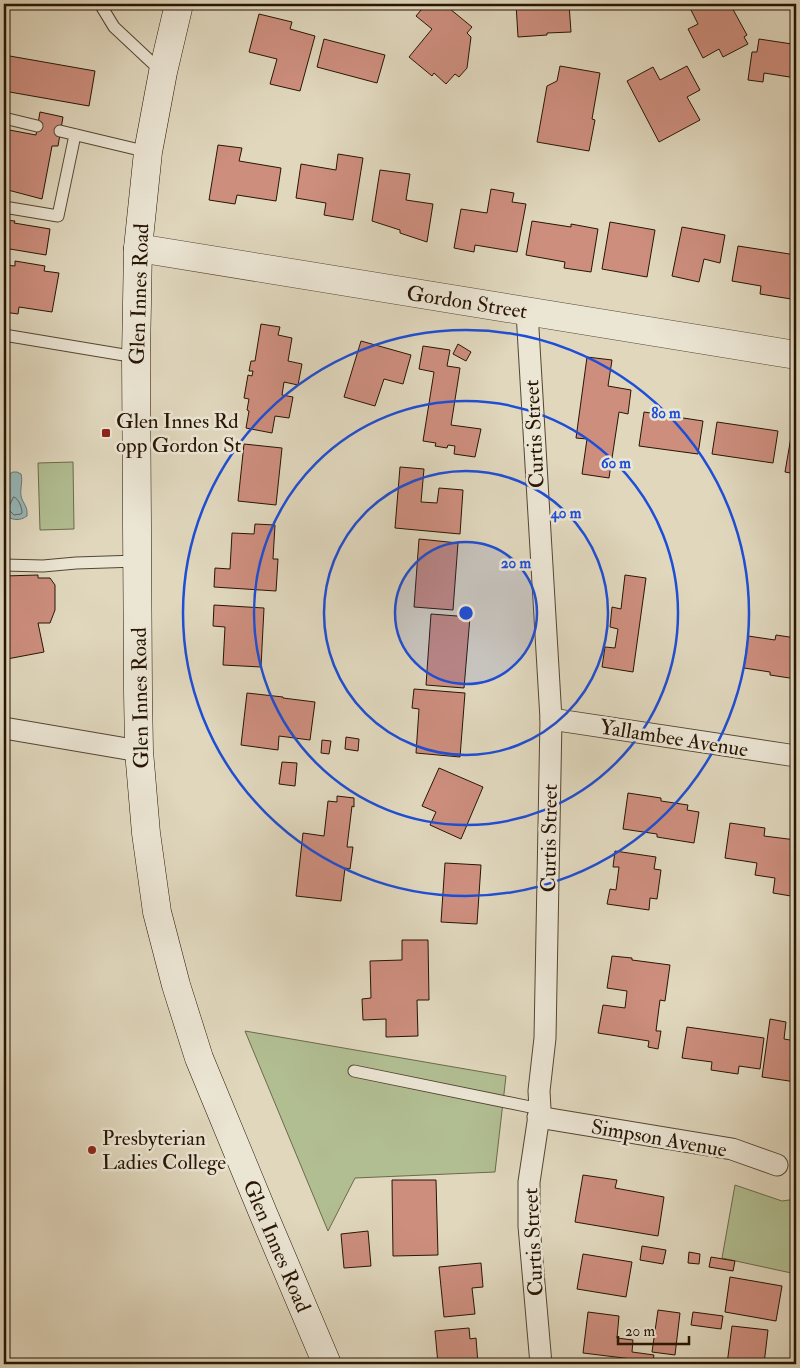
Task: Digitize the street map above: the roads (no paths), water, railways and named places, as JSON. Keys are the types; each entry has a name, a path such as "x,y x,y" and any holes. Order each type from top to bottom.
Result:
{"main road":[{"name":"Glen Innes Road","path":"179,4 163,72 148,152 138,248 136,358 139,750 146,833 157,912 176,985 199,1058 327,1364"},
{"name":"Gordon Street","path":"138,248 796,355"}],"street":[{"name":"Curtis Street","path":"527,312 551,719 545,1038 539,1113 529,1182 529,1226 541,1364"},
{"name":"Yallambee Avenue","path":"551,719 796,756"},
{"path":"4,728 139,750"},
{"name":"Simpson Avenue","path":"539,1113 732,1150 777,1165"}],"lane":[{"path":"100,4 114,27 163,72"},
{"path":"4,118 37,126"},
{"path":"60,131 148,152"},
{"path":"4,206 58,216 75,135"},
{"path":"4,335 136,358"},
{"path":"4,565 43,566 137,561"},
{"path":"354,1071 539,1113"}],"water":[{"path":"13,472 21,474 21,496 27,510 27,516 19,519 7,517 4,510 7,500 5,481"}],"place":[{"name":"Glen Innes Rd opp Gordon St","path":"106,433"},
{"name":"Presbyterian Ladies College","path":"92,1150"}]}
